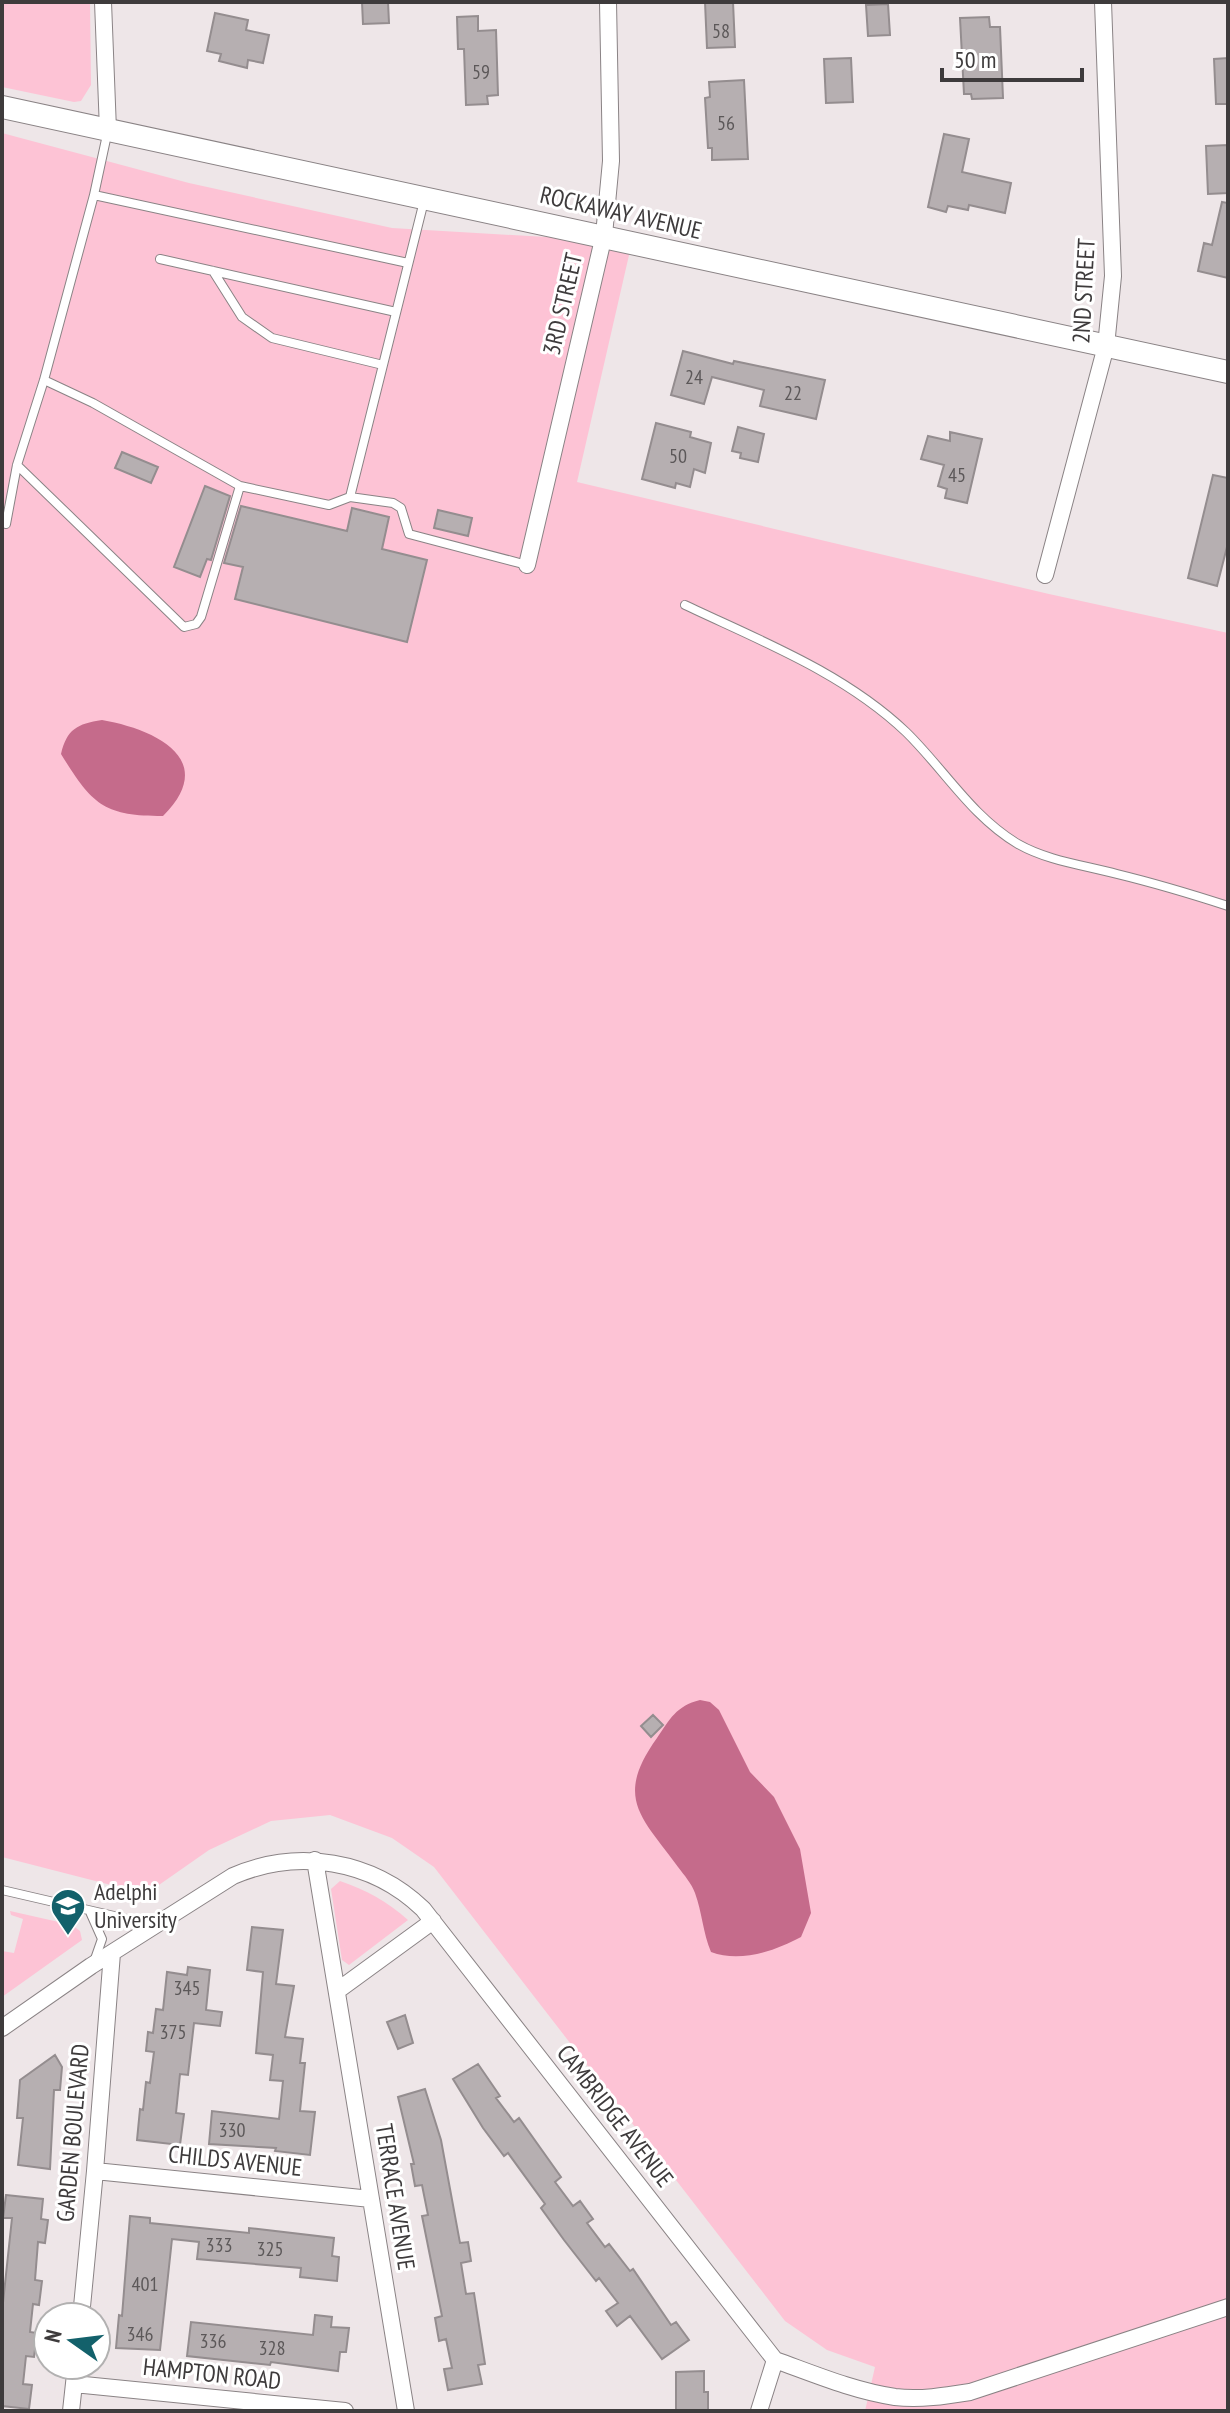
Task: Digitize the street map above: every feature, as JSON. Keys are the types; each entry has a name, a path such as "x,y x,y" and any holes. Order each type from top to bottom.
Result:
{"main road":[{"name":"ROCKAWAY AVENUE","path":"2,107 1228,372"}],"street":[{"path":"103,2 108,130"},
{"name":"3RD STREET","path":"527,565 604,235 611,161 608,2"},
{"name":"2ND STREET","path":"1045,575 1106,346 1113,276 1103,2"},
{"name":"CAMBRIDGE AVENUE","path":"2,2028 208,1890 249,1869 290,1860 315,1860 343,1864 392,1884 411,1897 433,1921 775,2360"},
{"name":"TERRACE AVENUE","path":"315,1860 406,2411"},
{"path":"337,1991 433,1921"},
{"name":"GARDEN BOULEVARD","path":"83,2301 112,1953"},
{"name":"CHILDS AVENUE","path":"95,2171 371,2199"},
{"path":"759,2411 775,2360 833,2382 895,2397 931,2398 970,2392 1228,2307"},
{"path":"71,2411 74,2381"},
{"name":"HAMPTON ROAD","path":"74,2384 345,2411"}],"lane":[{"path":"2,519 6,524 17,465 44,380 94,195 108,130"},
{"path":"94,195 408,263"},
{"path":"350,497 425,197"},
{"path":"160,259 396,312"},
{"path":"213,271 242,317 272,338 383,365"},
{"path":"44,380 93,403 240,486 329,505 350,497 393,503 401,508 409,534 527,565"},
{"path":"17,465 184,627 196,624 201,617 240,486"},
{"path":"685,605 816,667 867,701 906,733 992,826 1020,845 1054,860 1117,873 1228,906"},
{"path":"2,1890 154,1925"},
{"path":"90,1912 102,1939 100,1951 91,1966"}],"shaded area":[{"path":"2,2 90,2 91,85 81,101 2,87"},
{"path":"2,133 189,183 392,228 632,242 577,482 1049,594 1228,633 1228,2411 865,2411 875,2367 827,2350 785,2321 434,1867 392,1838 330,1815 271,1821 209,1850 146,1894 2,1857"},
{"path":"102,720 122,724 159,739 173,750 182,763 185,778 179,796 163,816 126,813 101,804 82,785 61,754 66,739 74,729"},
{"path":"700,1700 710,1702 719,1710 750,1772 774,1797 800,1849 811,1913 801,1937 757,1954 734,1956 711,1952 694,1890 644,1821 638,1807 635,1793 637,1777 644,1759 674,1714"},
{"path":"340,1881 376,1897 408,1920 349,1965 342,1960 331,1889"},
{"path":"10,1911 72,1925 80,1931 82,1940 2,1997 2,1951 14,1953 23,1919 11,1915"}],"building":[{"path":"362,2 388,2 389,23 363,24"},
{"path":"705,2 733,2 735,47 707,48"},
{"path":"888,4 890,35 868,36 866,5"},
{"path":"215,13 248,20 246,30 269,35 263,63 248,60 247,68 219,61 221,54 207,51"},
{"path":"478,16 478,31 496,30 498,95 487,96 488,104 466,105 464,49 458,49 457,17"},
{"path":"989,17 990,27 1000,27 1003,98 972,99 971,94 964,94 960,18"},
{"path":"851,58 853,102 826,103 824,59"},
{"path":"1228,58 1228,104 1216,104 1214,59"},
{"path":"744,80 748,159 712,160 712,148 708,148 705,98 710,97 709,82"},
{"path":"944,134 969,139 962,172 1011,183 1005,213 969,205 968,210 948,206 946,212 928,207"},
{"path":"1228,145 1228,193 1208,194 1206,146"},
{"path":"1222,202 1228,203 1228,278 1198,271 1204,243 1212,245"},
{"path":"683,351 733,364 734,361 825,380 816,419 760,406 764,390 712,377 704,404 671,395"},
{"path":"656,423 691,432 690,437 711,443 705,473 694,469 690,487 676,483 675,488 642,479"},
{"path":"738,427 764,434 758,462 740,458 741,453 732,451"},
{"path":"950,432 982,439 967,503 945,498 947,489 938,486 944,465 921,459 928,436 950,441"},
{"path":"122,452 158,467 151,483 115,468"},
{"path":"1213,475 1228,478 1228,543 1217,586 1188,578"},
{"path":"205,486 230,496 211,560 207,559 200,577 174,567"},
{"path":"241,506 347,531 352,508 389,517 382,549 427,560 407,642 235,599 243,567 224,563"},
{"path":"438,510 472,518 468,536 434,528"},
{"path":"653,1715 663,1725 651,1737 641,1726"},
{"path":"252,1927 283,1930 276,1984 294,1986 285,2037 303,2039 300,2063 305,2063 300,2111 315,2112 310,2155 275,2151 276,2148 209,2144 212,2111 279,2119 283,2081 270,2080 273,2055 256,2053 263,1972 247,1970"},
{"path":"188,1967 210,1970 206,2010 222,2012 220,2026 194,2023 188,2075 180,2074 176,2113 184,2114 180,2145 137,2140 140,2109 143,2110 146,2082 150,2083 154,2052 146,2051 148,2032 153,2033 156,2009 163,2010 167,1972 187,1975"},
{"path":"405,2015 413,2043 398,2049 387,2022"},
{"path":"55,2055 62,2067 60,2090 54,2090 50,2169 18,2165 23,2118 17,2118 20,2080"},
{"path":"478,2064 500,2096 496,2098 514,2122 519,2118 561,2177 555,2182 573,2206 580,2201 593,2219 587,2223 605,2247 609,2244 630,2271 633,2269 671,2325 676,2322 689,2340 662,2359 630,2316 617,2326 606,2311 618,2303 564,2240 541,2208 545,2204 508,2153 504,2156 483,2128 453,2079"},
{"path":"425,2089 441,2140 460,2243 468,2242 471,2261 461,2263 466,2294 474,2293 485,2364 478,2365 482,2384 448,2390 444,2369 452,2368 446,2339 439,2341 435,2318 442,2316 422,2216 428,2215 422,2185 415,2186 411,2164 414,2164 398,2097"},
{"path":"6,2195 43,2199 41,2219 48,2220 45,2243 38,2242 35,2280 42,2281 40,2301 32,2301 32,2357 26,2356 23,2384 32,2385 29,2409 2,2406 2,2312 12,2218 3,2218"},
{"path":"130,2216 150,2218 150,2223 249,2233 249,2228 334,2238 332,2256 339,2257 337,2281 300,2277 301,2268 197,2259 199,2242 172,2239 160,2350 116,2348 119,2315 122,2316"},
{"path":"315,2315 332,2317 331,2327 349,2328 346,2352 340,2352 338,2371 187,2356 191,2322 313,2335"},
{"path":"704,2371 708,2411 676,2411 676,2372"}],"place":[{"name":"Adelphi University","path":"68,1937"}]}
